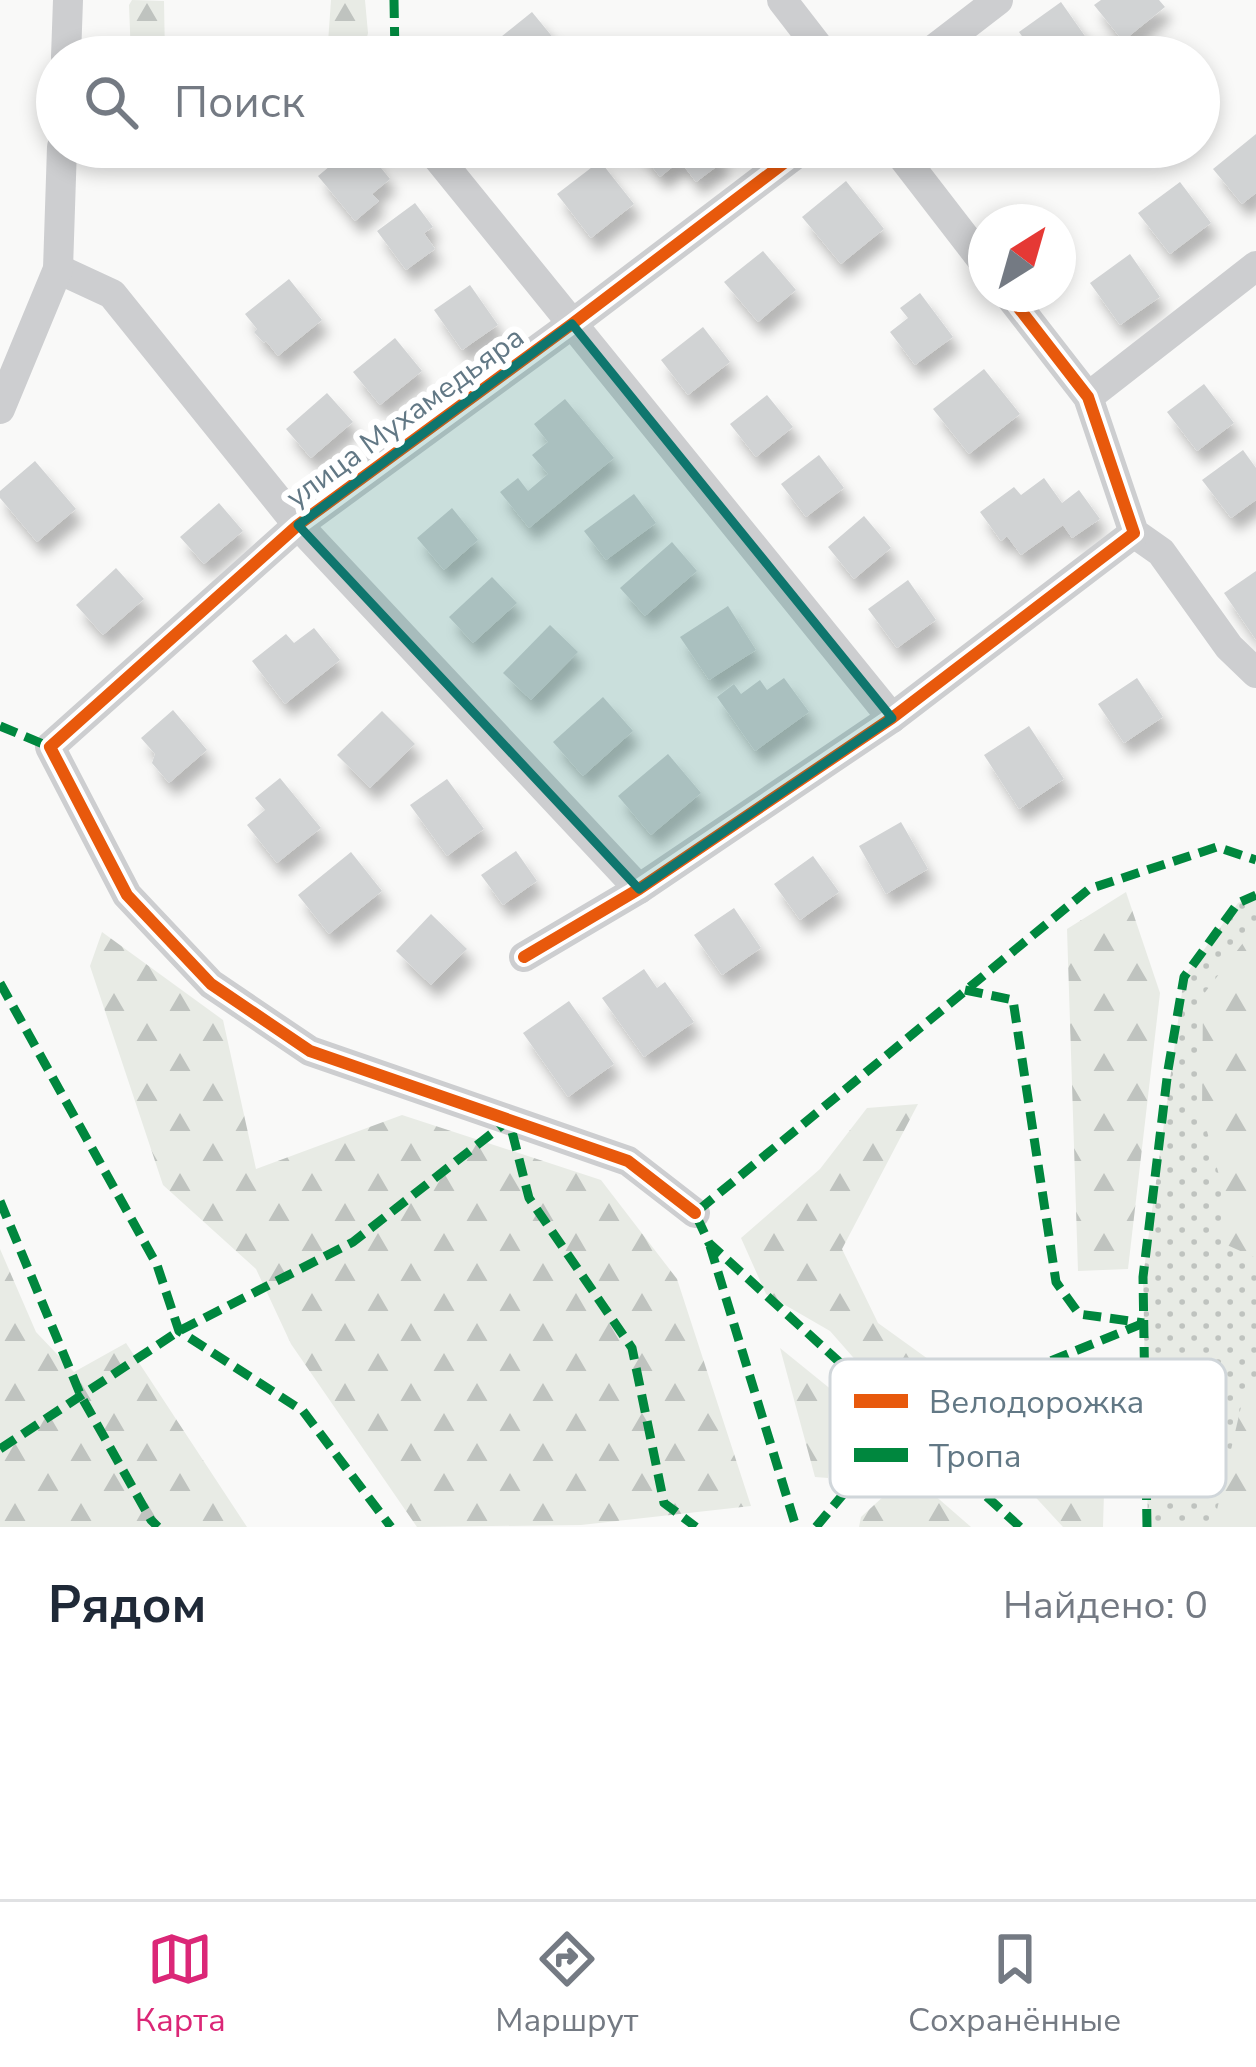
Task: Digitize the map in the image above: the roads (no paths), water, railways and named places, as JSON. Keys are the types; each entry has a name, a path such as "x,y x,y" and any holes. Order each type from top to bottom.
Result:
{"street":[{"path":"67,36 68,0"},
{"path":"782,0 810,36"},
{"path":"951,36 998,0"},
{"path":"0,410 58,269 61,168"},
{"path":"446,168 892,718"},
{"name":"улица Мухамедьяра","path":"695,1213 628,1162 310,1052 211,984 127,895 50,747 298,525 778,168"},
{"path":"911,168 968,242"},
{"path":"1088,398 1256,266"},
{"path":"58,269 112,294 298,525 639,889"},
{"path":"1022,312 1088,398 1134,532 1161,552 1229,647 1256,673"},
{"path":"524,957 639,889 892,718 1134,532"}]}
